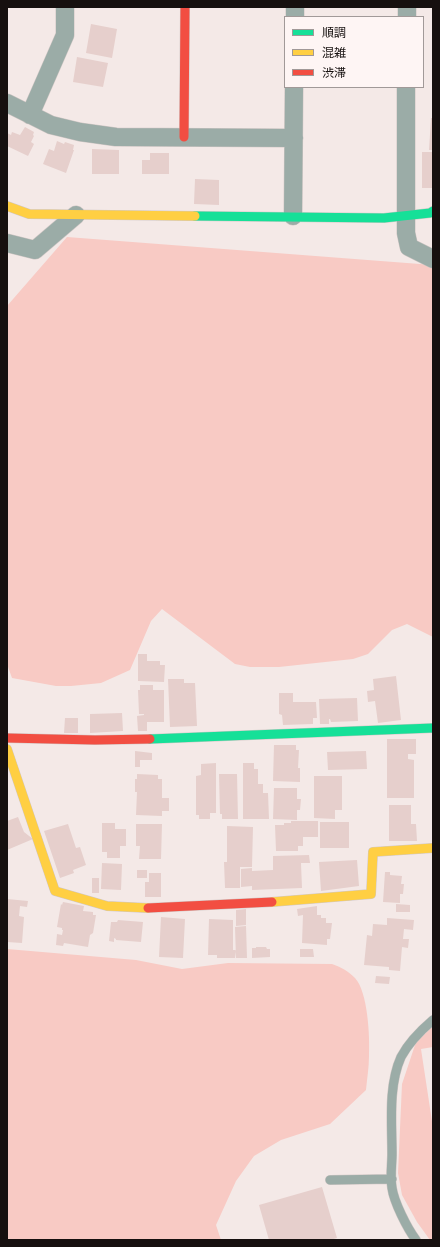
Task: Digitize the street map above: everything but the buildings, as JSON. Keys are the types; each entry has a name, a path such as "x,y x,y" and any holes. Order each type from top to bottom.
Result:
{"street":[{"path":"30,115 65,35 65,7"},
{"path":"184,7 184,137"},
{"path":"293,216 294,88"},
{"path":"406,88 406,233 409,247 433,259"},
{"path":"7,103 51,125 80,132 116,137 294,138"},
{"path":"7,206 29,214 76,215 384,218 430,213 433,211"},
{"path":"7,242 35,250 76,215"},
{"path":"7,738 95,740 433,728"},
{"path":"7,749 55,891 107,906 121,908 144,908 284,901 371,894 373,852 433,848"}],"lane":[{"path":"416,1240 400,1212 392,1187 393,1097 395,1077 401,1058 407,1046 433,1020"},
{"path":"330,1180 392,1179"}],"shaded area":[{"path":"67,237 433,265 433,637 407,624 392,630 368,654 353,659 279,667 250,667 235,664 162,609 151,621 130,670 101,683 71,686 56,686 12,678 7,664 7,306"},
{"path":"7,949 136,960 182,969 228,963 335,965 347,971 355,978 363,993 367,1015 369,1048 366,1090 330,1124 281,1140 254,1156 236,1181 216,1225 221,1240 7,1240"},
{"path":"433,1026 433,1047 421,1049 433,1128 433,1240 430,1240 417,1222 402,1195 398,1173 402,1084 416,1042"}],"traffic: fast":[{"path":"195,216 384,218 430,213 433,211"},
{"path":"150,739 433,728"}],"traffic: slow":[{"path":"7,206 29,214 195,216"},
{"path":"7,749 55,891 107,906 148,908"},
{"path":"272,902 371,894 373,852 433,848"}],"traffic: jam":[{"path":"184,137 185,7"},
{"path":"7,738 95,740 150,739"},
{"path":"148,908 272,902"}]}
